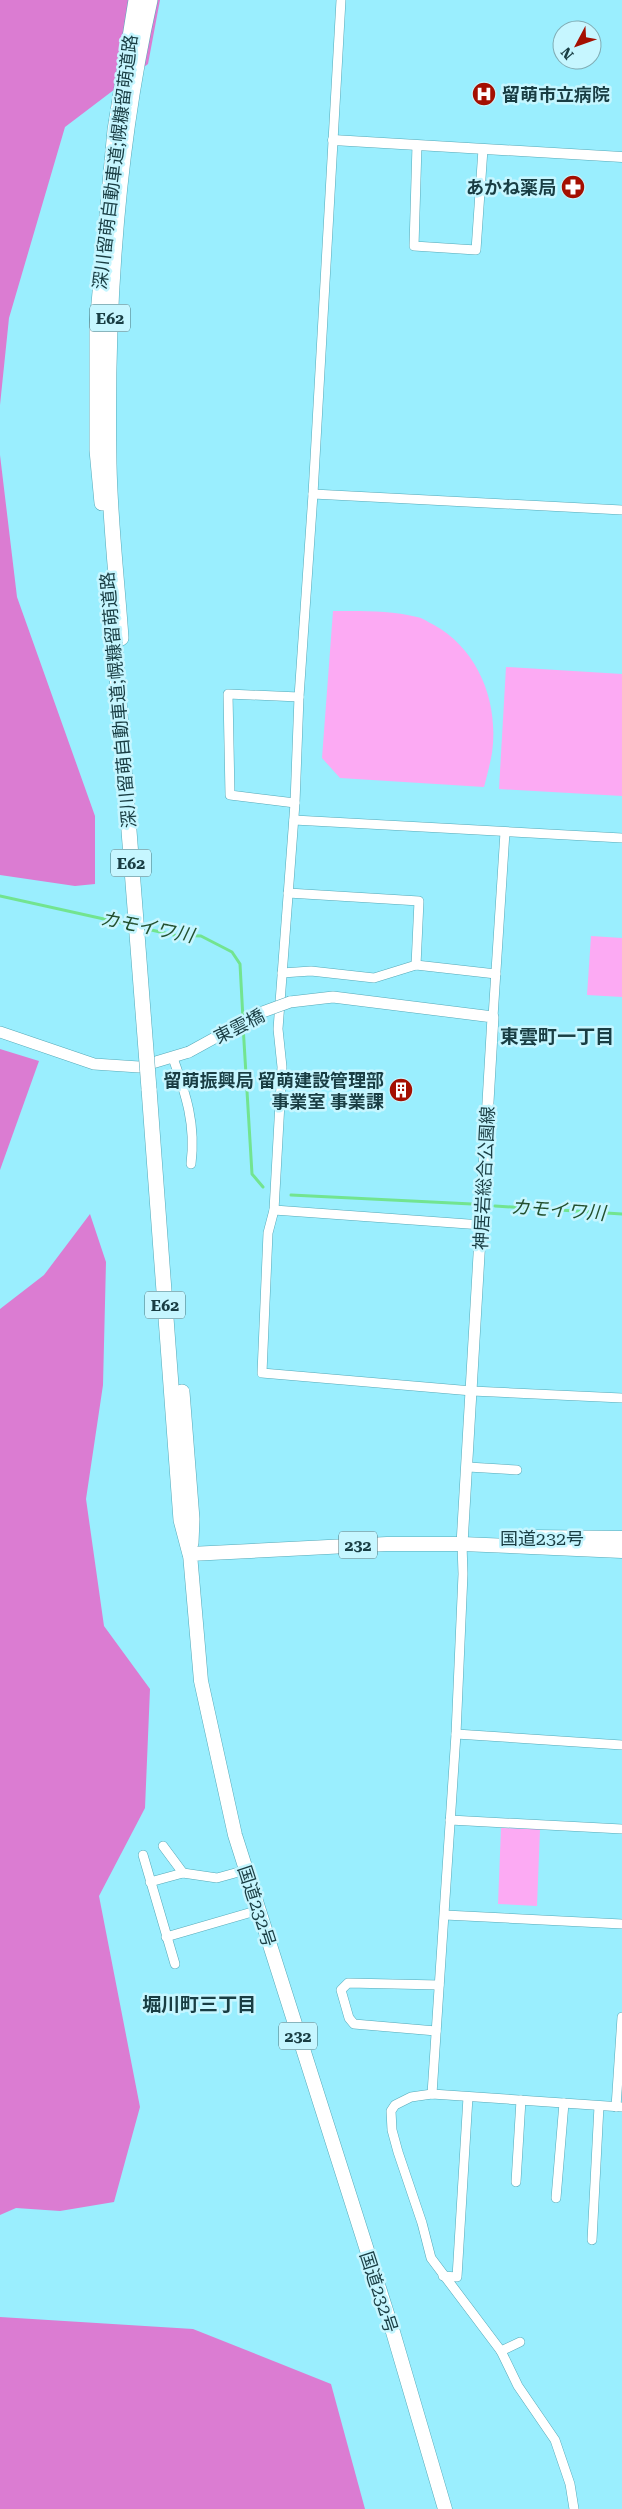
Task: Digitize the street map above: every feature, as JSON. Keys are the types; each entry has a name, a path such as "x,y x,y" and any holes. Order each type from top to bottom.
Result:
{"highway":[{"name":"深川留萌自動車道;幌糠留萌道路","path":"136,0 115,130 97,325 97,450 117,637 190,1554"},
{"name":"深川留萌自動車道;幌糠留萌道路","path":"117,637 109,466 108,339 116,224 129,121 150,0"},
{"name":"国道232号","path":"462,1544 487,1538 622,1538"},
{"name":"国道232号","path":"446,2509 393,2332 235,1835 201,1681 190,1554 387,1544 462,1544 622,1551"}],"main road":[{"name":"東雲橋","path":"174,1058 189,1052 260,1013 290,1002 333,997 493,1016"},
{"name":"神居岩総合公園線","path":"462,1544 493,1016"},
{"path":"0,1032 94,1064 139,1066 174,1058"}],"street":[{"path":"341,0 313,494 299,697 296,802 278,1029 282,1067 274,1210 268,1233 262,1372 472,1391 622,1398"},
{"path":"333,140 622,157"},
{"path":"417,145 414,246 476,250 483,149"},
{"path":"313,494 622,510"},
{"path":"296,802 230,795 228,694 299,697"},
{"path":"294,820 622,838"},
{"path":"493,1016 505,832"},
{"path":"288,893 419,901 416,966"},
{"path":"282,973 311,971 374,978 416,966 496,974"},
{"path":"174,1058 189,1104 194,1141 191,1164"},
{"path":"274,1210 482,1225"},
{"path":"468,1467 517,1470"},
{"path":"432,2094 456,1734 463,1574 462,1544"},
{"path":"456,1734 622,1745"},
{"path":"450,1820 622,1829"},
{"path":"163,1846 183,1873"},
{"path":"143,1855 175,1964"},
{"path":"150,1882 183,1873 218,1878 246,1870"},
{"path":"166,1937 258,1910"},
{"path":"445,1915 622,1924"},
{"path":"436,2031 354,2024 349,2018 342,1990 348,1983 439,1985"},
{"path":"574,2509 570,2484 555,2440 518,2386 500,2351 431,2258 422,2223 396,2145 391,2111 395,2105 411,2097 432,2094 619,2107 622,2017"},
{"path":"443,2276 457,2277 468,2097"},
{"path":"516,2182 521,2100"},
{"path":"556,2198 564,2103"},
{"path":"592,2240 599,2106"},
{"path":"500,2351 520,2342"}],"shaded area":[{"path":"0,0 160,0 148,64 65,127 9,318 0,405"},
{"path":"0,455 17,597 95,816 95,884 75,886 0,875"},
{"path":"333,611 386,612 423,619 450,636 463,649 474,663 482,680 489,697 492,715 492,753 484,787 340,778 322,758"},
{"path":"506,667 622,674 622,796 499,789"},
{"path":"591,936 622,938 622,997 587,995"},
{"path":"0,1049 39,1061 0,1170"},
{"path":"90,1214 106,1262 103,1385 86,1499 104,1626 150,1689 145,1808 99,1896 140,2107 114,2202 60,2211 16,2208 0,2215 0,1309 44,1275"},
{"path":"501,1828 540,1829 537,1906 498,1904"},
{"path":"0,2317 193,2329 331,2384 365,2509 0,2509"}],"waterway":[{"name":"カモイワ川","path":"0,896 131,925"},
{"name":"カモイワ川","path":"142,928 174,935 201,936 232,952 240,964 243,1019"},
{"name":"カモイワ川","path":"243,1025 252,1174 263,1187"},
{"name":"カモイワ川","path":"291,1195 472,1204"},
{"name":"カモイワ川","path":"495,1206 622,1214"}],"place":[{"name":"留萌市立病院","path":"484,94"},
{"name":"あかね薬局","path":"573,187"},
{"name":"留萌振興局 留萌建設管理部 事業室 事業課","path":"401,1090"}],"district":[{"name":"東雲町一丁目","path":"557,1036"},
{"name":"堀川町三丁目","path":"199,2004"}]}
